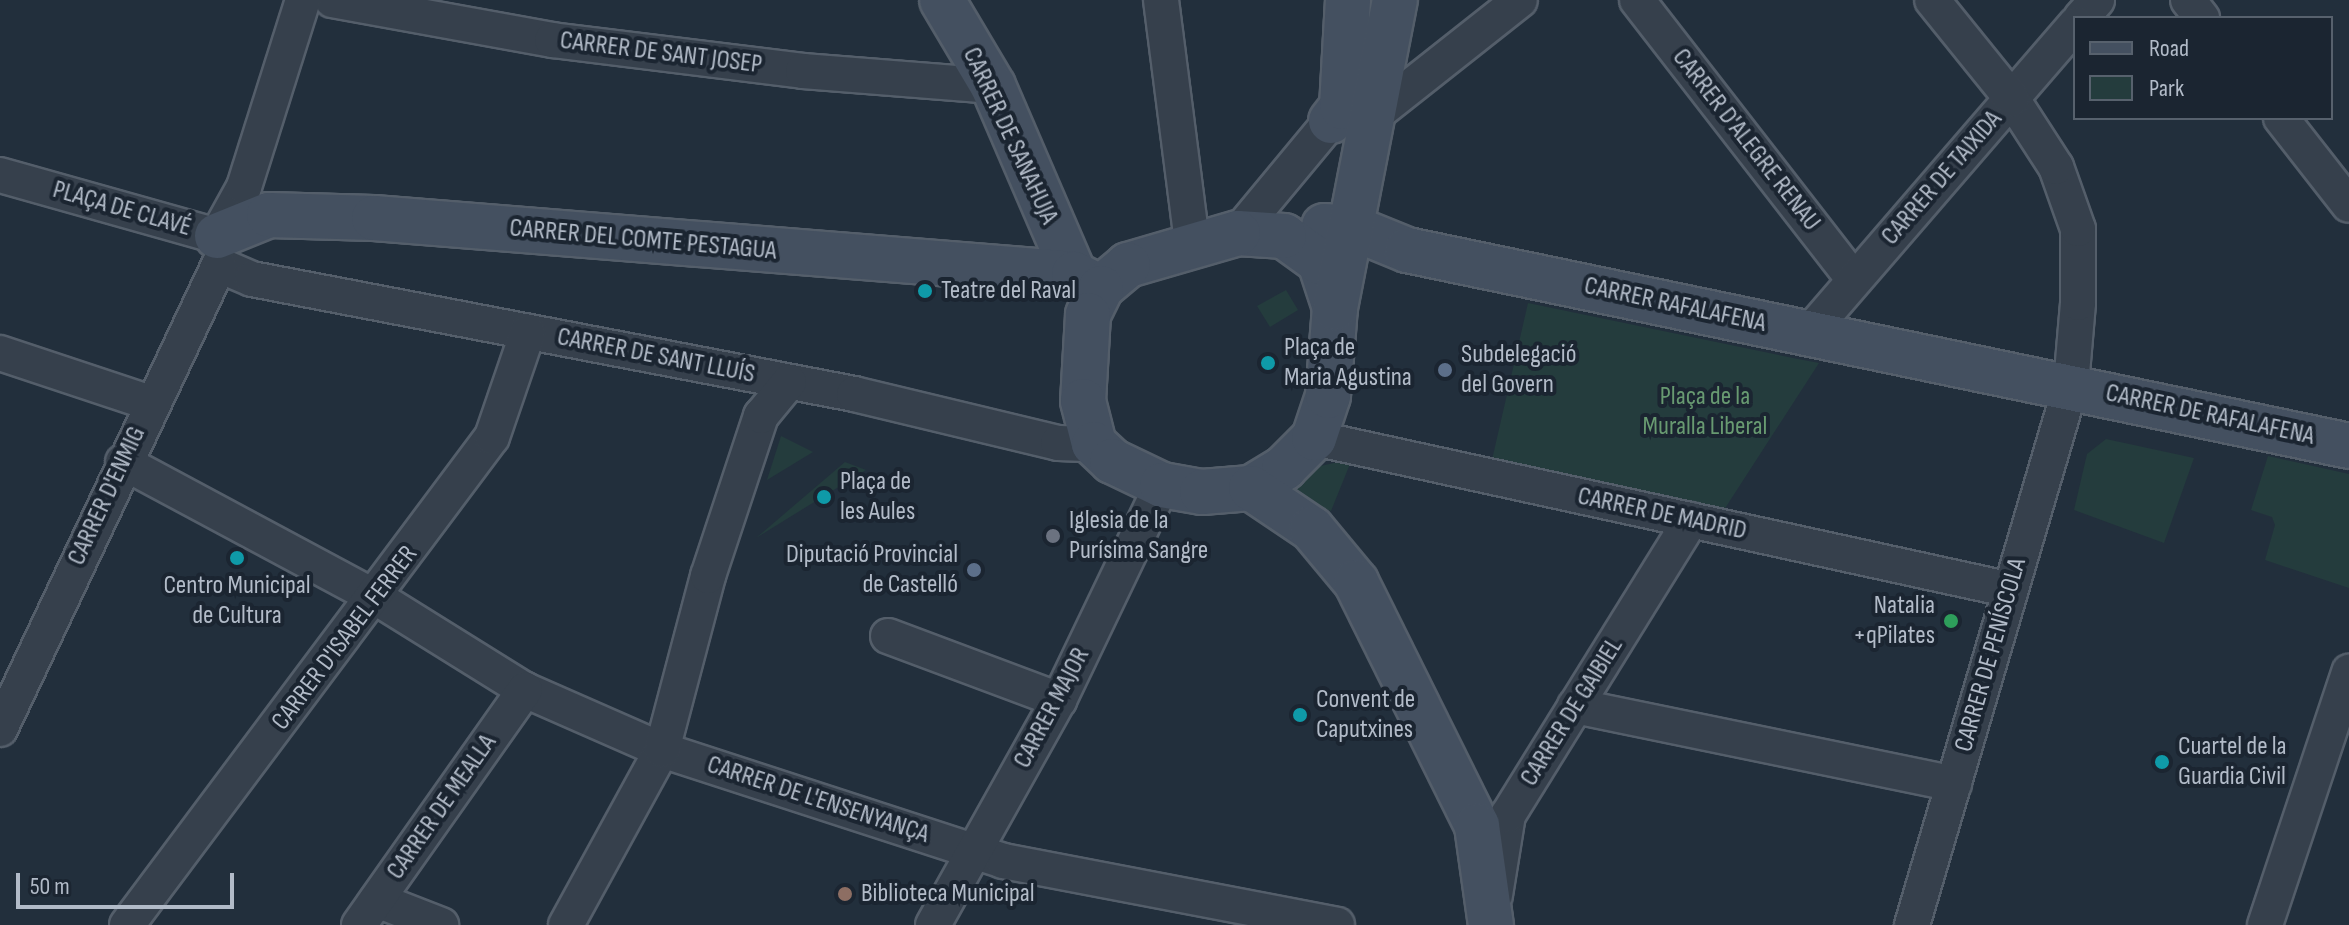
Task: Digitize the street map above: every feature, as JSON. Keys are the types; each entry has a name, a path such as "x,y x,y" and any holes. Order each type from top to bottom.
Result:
{"street":[{"name":"CARRER D'ENMIG","path":"0,729 218,250 244,187 303,0"},
{"name":"CARRER DE SANT JOSEP","path":"332,0 552,40 803,71 993,86"},
{"name":"CARRER DE SANAHUJA","path":"942,0 993,86 1087,281"},
{"path":"1161,0 1192,243"},
{"path":"1238,233 1342,107 1348,0"},
{"path":"1335,308 1320,262 1284,236 1238,233 1192,243 1087,281 1083,401 1094,444 1112,461 1162,485 1202,492 1251,488 1284,468 1314,438 1328,396 1335,308 1377,113 1395,0"},
{"path":"1377,113 1520,0"},
{"name":"CARRER D'ALEGRE RENAU","path":"1637,0 1854,280"},
{"name":"CARRER DE PENÍSCOLA","path":"1912,925 2071,385 2078,229 2056,167 2012,99 1932,0"},
{"path":"2083,16 2097,0"},
{"path":"2188,0 2200,16"},
{"name":"CARRER DE TAIXIDA","path":"1810,332 2073,27"},
{"path":"2283,120 2349,205"},
{"name":"PLAÇA DE CLAVÉ","path":"0,175 218,250"},
{"name":"CARRER DEL COMTE PESTAGUA","path":"218,250 269,215 374,218 1087,281"},
{"name":"CARRER RAFALAFENA","path":"1284,236 1315,225 1353,228 1407,250 2071,385"},
{"name":"CARRER DE SANT LLUÍS","path":"218,250 252,279 789,382 1058,443 1094,444"},
{"name":"CARRER D'ISABEL FERRER","path":"127,925 377,598 492,437 528,332"},
{"path":"1,355 150,403"},
{"path":"566,925 662,750 708,576 761,416 789,382"},
{"name":"CARRER DE RAFALAFENA","path":"2071,385 2349,446"},
{"name":"CARRER DE MADRID","path":"1314,438 2011,590"},
{"name":"CARRER DE L'ENSENYANÇA","path":"123,462 377,598 525,690 662,750 975,849 1003,861 1337,925"},
{"name":"CARRER MAJOR","path":"933,925 1059,700 1162,485"},
{"path":"1251,488 1312,529 1356,582 1477,826 1491,921"},
{"name":"CARRER DE GAIBIEL","path":"1491,921 1508,815 1691,520"},
{"path":"888,636 1059,700"},
{"path":"2265,925 2349,672"},
{"name":"CARRER DE MEALLA","path":"368,912 525,690"},
{"path":"1575,706 1954,784"},
{"path":"368,912 441,925"}],"green space":[{"path":"1286,290 1298,310 1270,327 1257,306"},
{"name":"Plaça de la Muralla Liberal","path":"1528,303 1819,363 1722,513 1491,464"},
{"path":"781,436 813,452 767,480"},
{"path":"2106,439 2194,458 2164,543 2074,510 2087,454"},
{"path":"2268,456 2349,474 2349,588 2265,560 2275,525 2272,517 2251,510"},
{"path":"1352,459 1331,511 1299,498 1295,487 1307,469"},
{"path":"845,462 866,470 756,538"}],"place":[{"name":"Teatre del Raval","path":"925,291"},
{"name":"Plaça de Maria Agustina","path":"1268,363"},
{"name":"Subdelegació del Govern","path":"1445,370"},
{"name":"Plaça de les Aules","path":"824,497"},
{"name":"Iglesia de la Purísima Sangre","path":"1053,536"},
{"name":"Centro Municipal de Cultura","path":"237,558"},
{"name":"Diputació Provincial de Castelló","path":"974,570"},
{"name":"Natalia +qPilates","path":"1951,621"},
{"name":"Convent de Caputxines","path":"1300,715"},
{"name":"Cuartel de la Guardia Civil","path":"2162,762"},
{"name":"Biblioteca Municipal","path":"845,894"}]}
